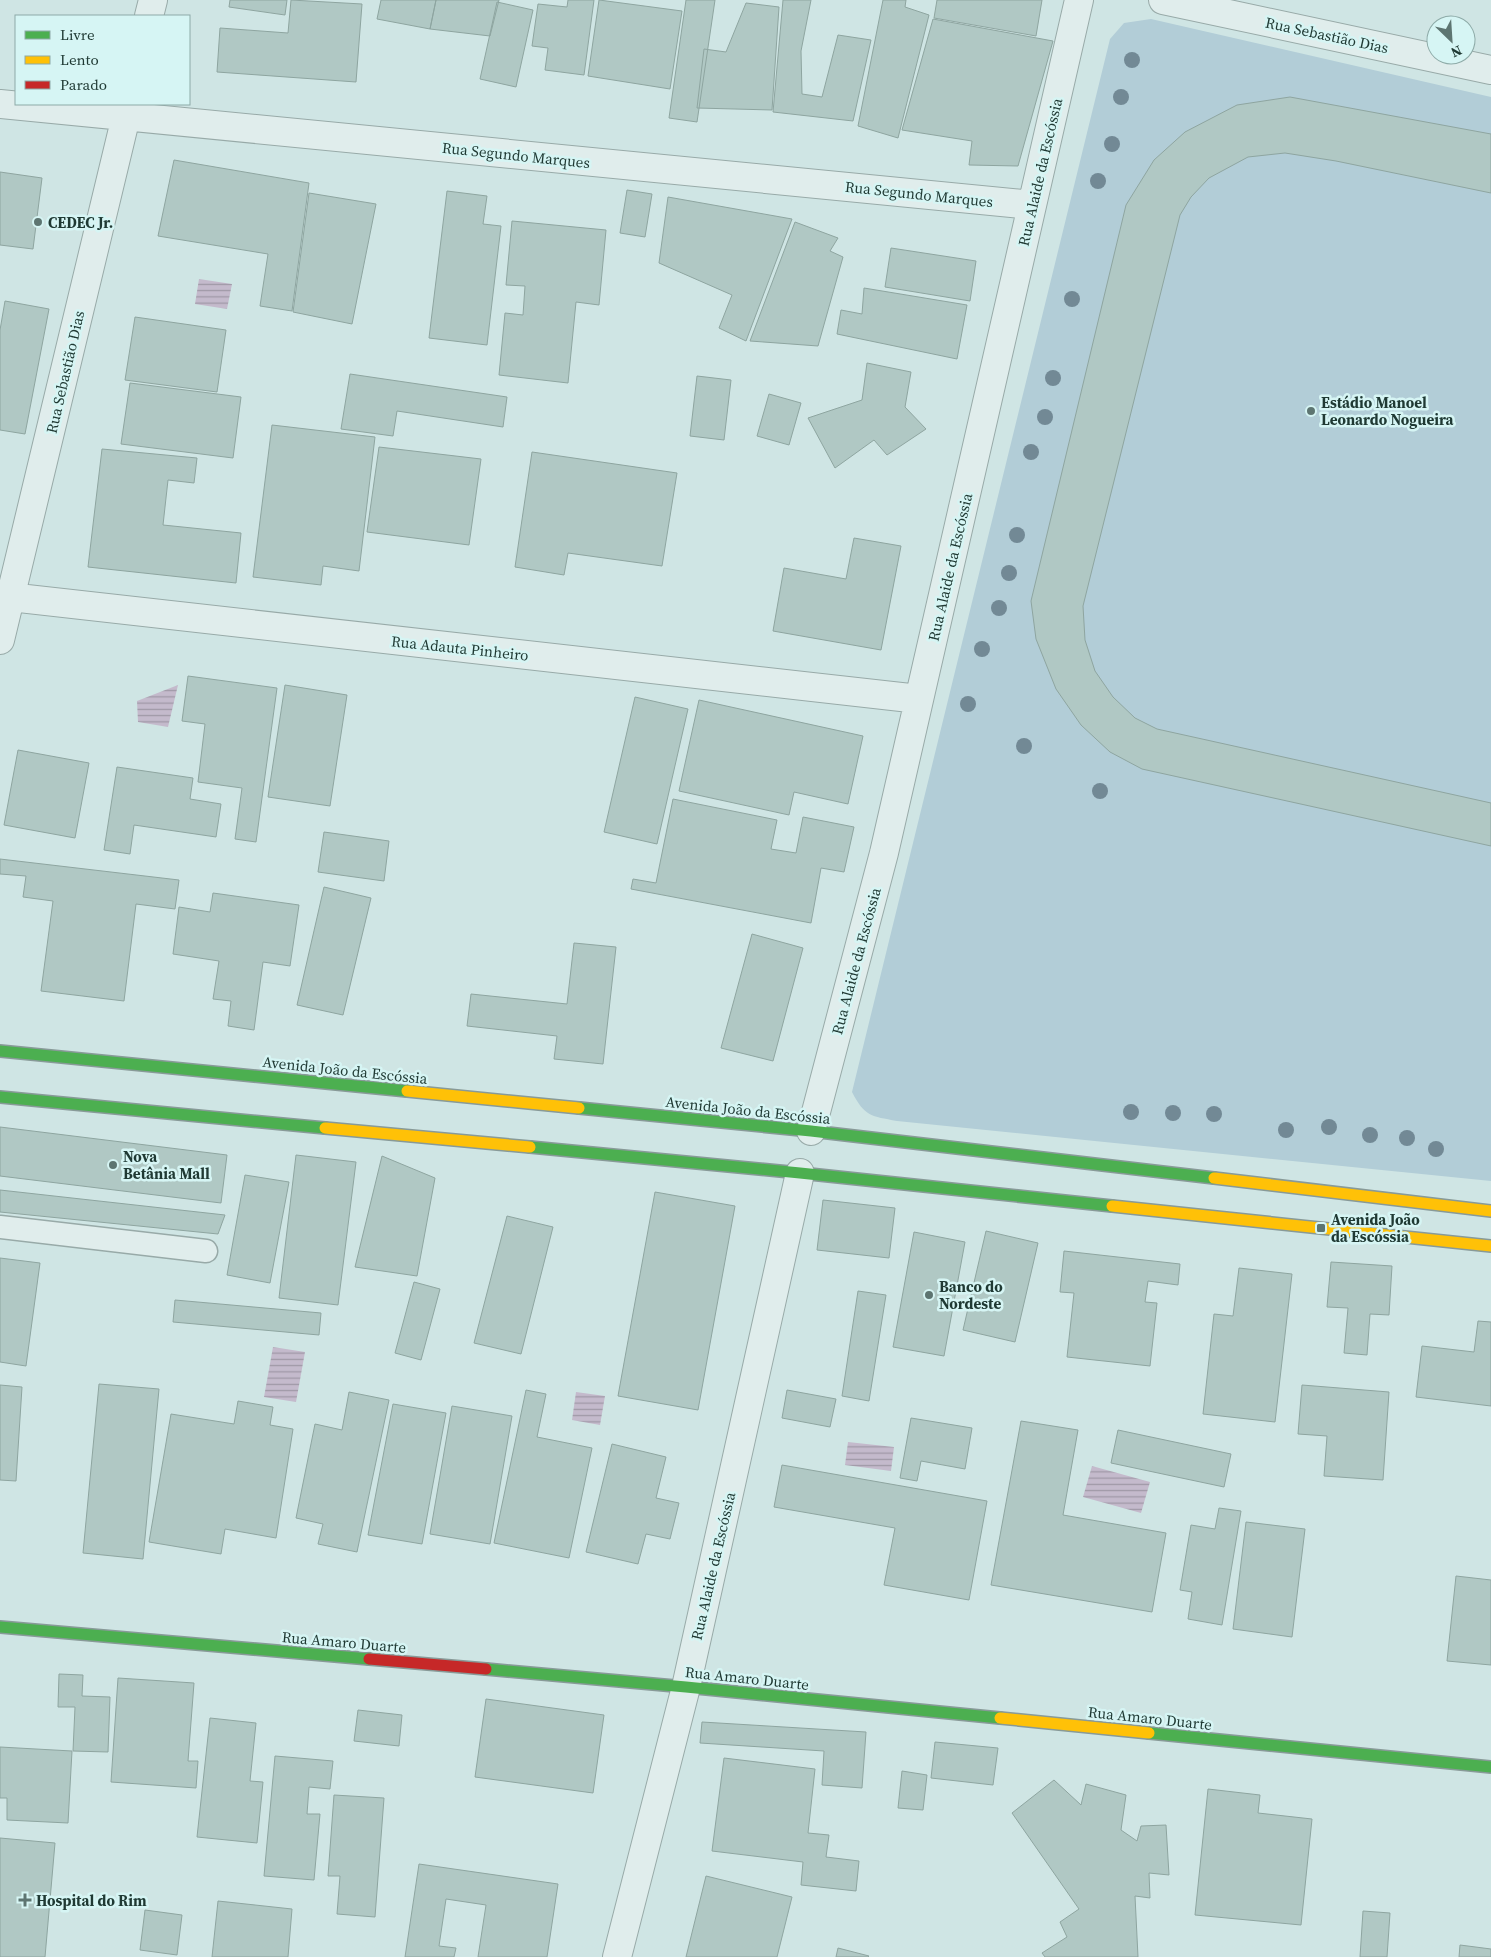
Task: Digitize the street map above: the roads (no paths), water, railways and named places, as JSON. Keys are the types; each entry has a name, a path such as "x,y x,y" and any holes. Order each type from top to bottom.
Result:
{"main road":[{"name":"Avenida João da Escóssia","path":"0,1051 811,1131 1491,1211"},
{"path":"0,1097 800,1173 1491,1246"},
{"name":"Rua Amaro Duarte","path":"0,1627 686,1687 1491,1767"}],"street":[{"path":"149,15 153,0"},
{"name":"Rua Alaide da Escóssia","path":"811,1131 884,853 1079,0"},
{"name":"Rua Sebastião Dias","path":"1163,0 1491,70"},
{"name":"Rua Segundo Marques","path":"0,104 15,105"},
{"name":"Rua Segundo Marques","path":"18,105 127,111 1032,205"},
{"name":"Rua Sebastião Dias","path":"0,640 6,596 127,111"},
{"name":"Rua Adauta Pinheiro","path":"6,596 920,699"},
{"name":"Rua Alaide da Escóssia","path":"617,1957 686,1687 800,1173"}],"lane":[{"path":"0,1227 206,1251"}],"place":[{"name":"CEDEC Jr.","path":"38,222"},
{"name":"Estádio Manoel Leonardo Nogueira","path":"1311,411"},
{"name":"Nova Betânia Mall","path":"113,1165"},
{"name":"Avenida João da Escóssia","path":"1321,1228"},
{"name":"Banco do Nordeste","path":"929,1295"},
{"name":"Hospital do Rim","path":"25,1900"}]}
